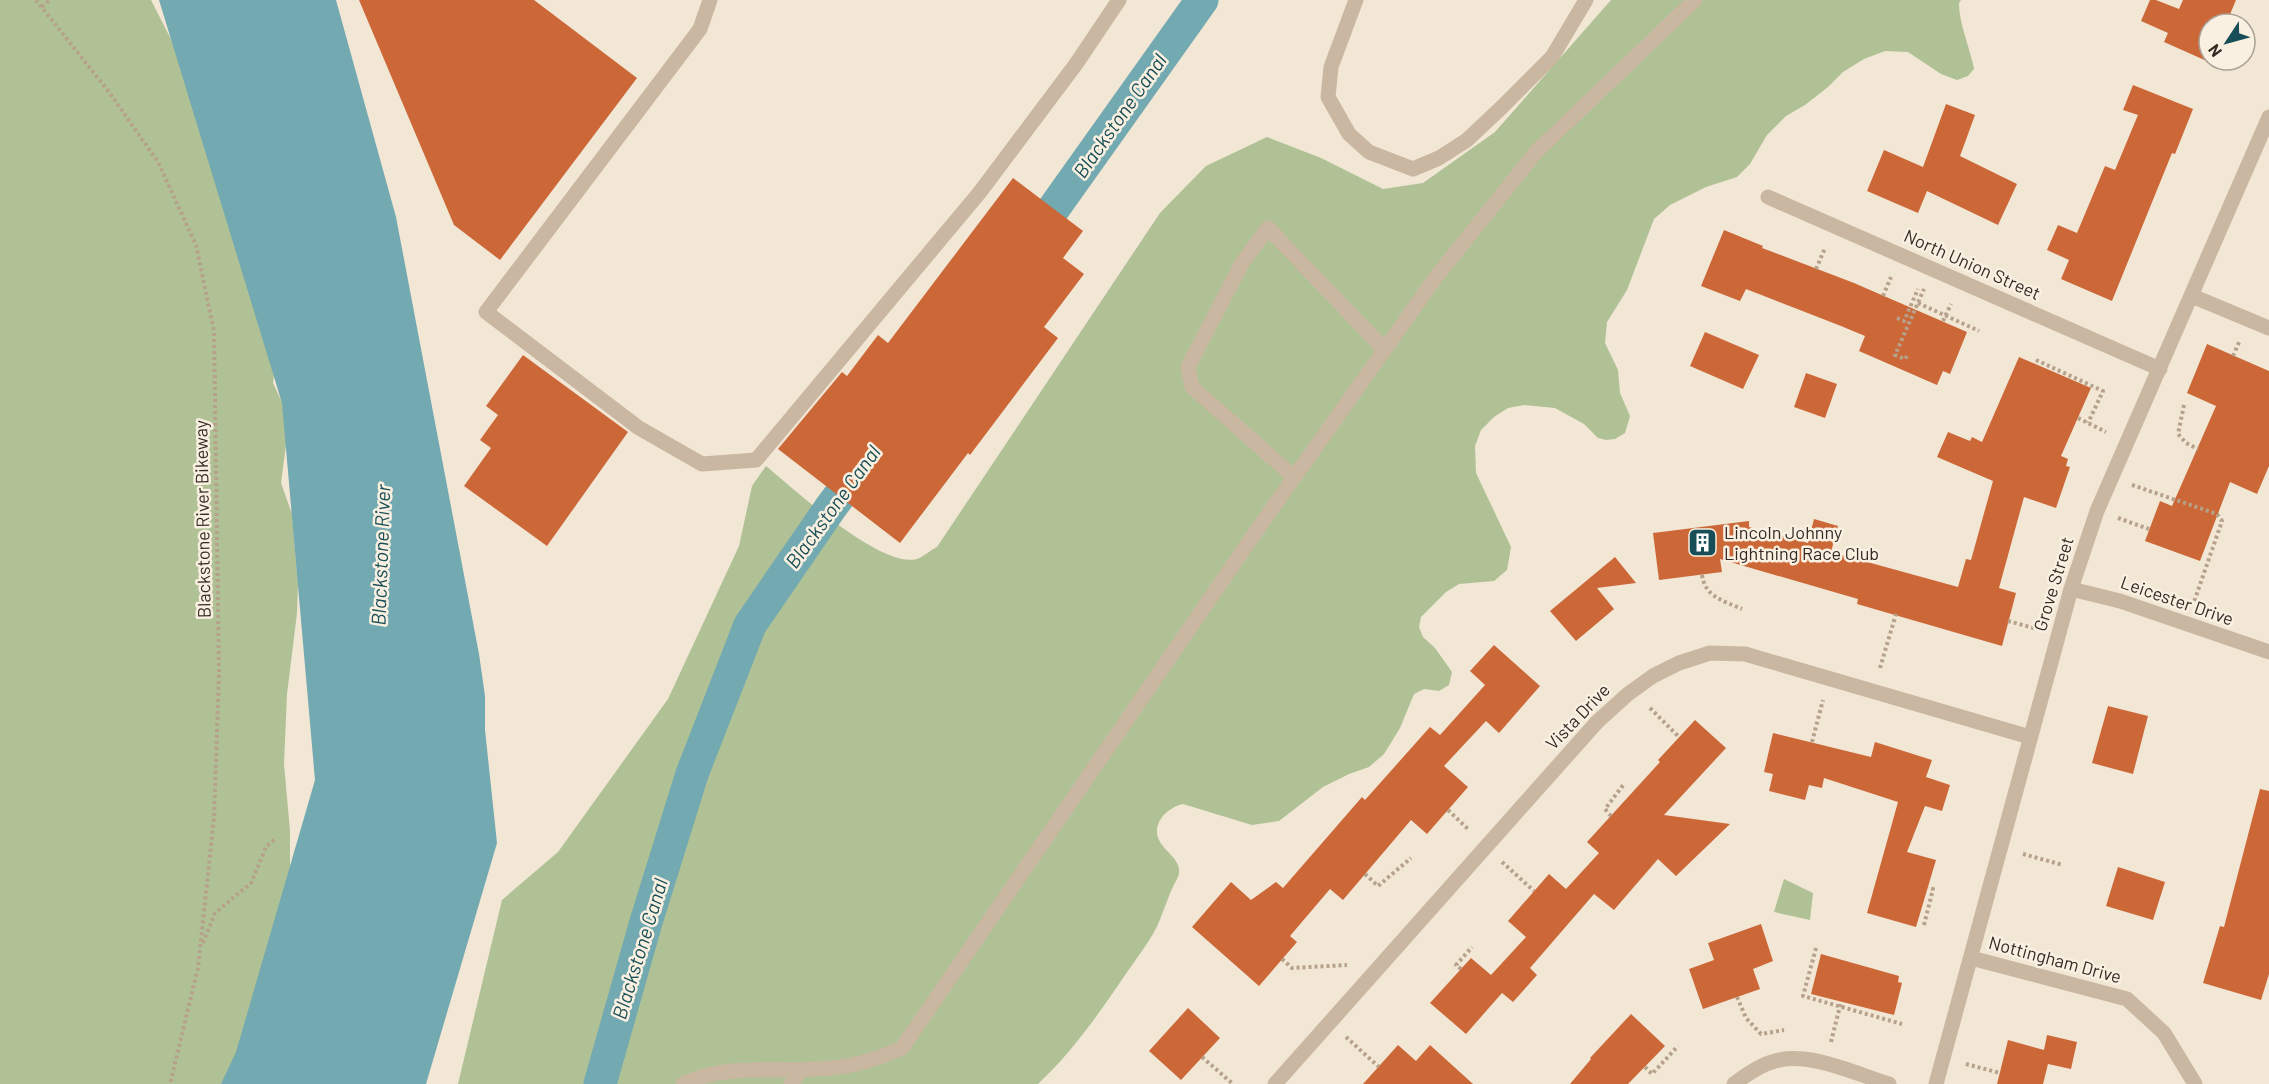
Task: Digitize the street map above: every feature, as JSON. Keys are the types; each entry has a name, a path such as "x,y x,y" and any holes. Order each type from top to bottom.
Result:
{"street":[{"path":"710,0 700,29 486,312 639,428 702,464 756,459 980,192 1076,64 1119,0"},
{"path":"1356,0 1331,67 1328,97 1349,134 1369,152 1413,169 1438,158 1467,140 1495,113 1552,57 1586,0"},
{"path":"683,1084 702,1076 722,1072 834,1069 865,1064 902,1048 1294,477 1436,277 1536,152 1695,0"},
{"name":"Grove Street","path":"1936,1084 2071,589 2097,511 2193,296 2269,117"},
{"name":"North Union Street","path":"1768,197 2160,369"},
{"path":"1294,477 1192,387 1188,367 1242,262 1268,228 1384,350"},
{"path":"2193,296 2269,328"},
{"name":"Leicester Drive","path":"2071,589 2120,601 2269,652"},
{"name":"Vista Drive","path":"1275,1084 1597,722 1653,676 1679,663 1710,653 1745,654 2030,737"},
{"name":"Nottingham Drive","path":"1971,958 2127,999 2164,1033 2195,1084"},
{"path":"1734,1084 1752,1071 1775,1060 1794,1058 1825,1064 1889,1084"},
{"path":"791,1084 801,1070"}],"path":[{"name":"Blackstone River Bikeway","path":"36,0 109,92 158,162 196,244 212,321 219,674 214,818 198,968 170,1084"},
{"path":"42,7 50,0"},
{"path":"1897,318 1904,321 1927,266"},
{"path":"1907,356 1905,359 1895,355 1926,284"},
{"path":"1918,303 1979,331"},
{"path":"2036,360 2103,391 2088,423"},
{"path":"2184,405 2178,434 2186,443 2198,448"},
{"path":"2078,418 2128,443"},
{"path":"2112,478 2217,514 2223,522 2186,624"},
{"path":"2097,511 2149,530"},
{"path":"1702,575 1707,591 1742,609"},
{"path":"1873,692 1896,614"},
{"path":"1812,742 1828,678"},
{"path":"1633,691 1679,737"},
{"path":"1611,816 1605,809 1624,784"},
{"path":"200,949 215,913 251,883 266,847 275,839"},
{"path":"1485,847 1534,891"},
{"path":"2001,848 2063,865"},
{"path":"1365,874 1378,886 1412,858"},
{"path":"1924,925 1933,889 1928,888"},
{"path":"1461,969 1456,964 1472,947"},
{"path":"1816,948 1803,996 1840,1004 1902,1024"},
{"path":"1282,959 1292,968 1347,965"},
{"path":"1737,997 1746,1018 1761,1034 1784,1030"},
{"path":"1825,1064 1840,1004"},
{"path":"1330,1022 1379,1067"},
{"path":"1645,1067 1652,1074 1678,1046"},
{"path":"1203,1057 1233,1084"},
{"path":"1943,1057 2000,1073"}],"green space":[{"path":"0,0 151,0 213,122 277,350 273,383 282,402 287,437 281,483 292,514 298,584 297,613 287,694 284,764 290,831 290,873 240,1084 0,1084"},
{"path":"1611,0 1961,0 1959,3 1961,20 1974,69 1968,76 1957,80 1941,74 1908,52 1885,51 1864,59 1843,72 1805,105 1786,116 1767,135 1750,164 1737,177 1706,187 1670,205 1654,219 1627,290 1607,322 1605,343 1618,370 1620,393 1630,416 1625,433 1615,439 1598,438 1584,424 1555,408 1524,405 1508,408 1494,417 1481,430 1475,446 1476,473 1511,547 1507,570 1494,581 1459,584 1446,592 1421,617 1419,627 1423,637 1435,648 1452,672 1449,685 1439,691 1424,689 1414,694 1400,728 1384,754 1369,767 1323,787 1279,821 1252,825 1183,804 1167,812 1159,822 1157,834 1162,845 1177,863 1179,873 1156,927 1145,947 1091,1023 1061,1061 1038,1084 458,1084 502,900 558,852 668,699 739,546 752,486 766,466 838,525 861,540 882,552 901,559 922,557 937,547 1160,213 1206,166 1267,137 1321,158 1383,189 1423,183 1495,132"},
{"path":"1784,879 1813,893 1810,920 1774,912"}],"water":[{"name":"Blackstone River","path":"159,0 336,0 396,217 479,654 485,696 485,730 497,843 426,1084 221,1084 236,1052 315,780 282,403"}],"building":[{"path":"359,0 534,0 637,78 500,260 454,225"},
{"path":"2150,0 2179,9 2183,0 2236,0 2231,12 2197,12 2197,57 2164,42 2168,33 2141,21"},
{"path":"2133,85 2193,109 2175,154 2172,153 2112,301 2061,279 2069,260 2047,250 2058,225 2077,233 2105,166 2115,170 2138,115 2123,110"},
{"path":"1946,104 1975,115 1960,156 2017,184 1998,225 1927,191 1918,213 1867,191 1884,150 1923,167"},
{"path":"1013,178 1083,231 1063,258 1084,274 1044,327 1058,338 900,543 778,449 842,372 847,376 878,335 888,343"},
{"path":"1724,230 1763,246 1762,248 1854,283 1967,332 1950,374 1943,371 1937,385 1859,351 1865,336 1746,289 1740,301 1701,286"},
{"path":"1705,332 1759,355 1743,389 1690,366"},
{"path":"2207,344 2269,371 2269,466 2257,494 2230,482 2200,561 2145,541 2160,501 2172,506 2216,406 2187,393"},
{"path":"523,355 628,432 547,546 464,486 491,448 480,440 498,415 486,406"},
{"path":"2019,357 2091,388 2061,456 2068,459 2066,466 2070,467 2056,508 2024,497 1999,588 2016,593 2002,646 1857,604 1858,599 1720,559 1722,572 1659,580 1653,533 1749,521 1749,527 1808,543 1814,519 1838,526 1831,552 1958,587 1966,559 1971,560 1993,481 1937,457 1948,432 1970,441 1972,437 1982,442"},
{"path":"1806,373 1837,384 1825,418 1794,407"},
{"path":"1615,557 1636,583 1597,588 1614,609 1576,641 1550,611"},
{"path":"1494,645 1540,686 1499,733 1486,721 1444,766 1468,787 1427,834 1411,820 1343,900 1330,889 1290,936 1297,942 1259,986 1192,927 1231,882 1251,900 1276,882 1283,888 1362,797 1365,800 1430,727 1440,735 1485,685 1470,671"},
{"path":"2108,706 2148,716 2133,774 2092,763"},
{"path":"1695,720 1726,748 1664,815 1730,824 1676,876 1658,859 1614,910 1594,894 1530,968 1537,975 1513,1002 1502,993 1466,1034 1430,1003 1471,958 1491,975 1526,937 1508,921 1549,874 1566,889 1599,853 1587,842"},
{"path":"1773,733 1871,757 1875,742 1932,760 1926,777 1950,785 1942,811 1925,806 1907,852 1936,860 1916,927 1867,913 1898,802 1824,778 1822,788 1809,785 1805,800 1769,791 1773,774 1764,772"},
{"path":"2260,789 2269,791 2269,974 2261,1000 2203,983 2220,926 2224,927"},
{"path":"2118,867 2165,882 2153,920 2106,906"},
{"path":"1761,924 1773,961 1753,969 1760,989 1703,1009 1689,969 1714,960 1708,943"},
{"path":"1821,954 1899,976 1898,982 1902,983 1894,1015 1811,994"},
{"path":"1188,1008 1220,1038 1181,1080 1149,1051"},
{"path":"1631,1014 1665,1046 1628,1084 1570,1084 1590,1058"},
{"path":"2047,1035 2077,1042 2071,1069 2048,1064 2043,1084 1997,1084 2008,1040 2044,1050"},
{"path":"1398,1045 1416,1061 1430,1045 1473,1084 1363,1084"}],"waterway":[{"name":"Blackstone Canal","path":"1027,246 1202,0"},
{"name":"Blackstone Canal","path":"600,1084 646,922 692,774 750,625 866,460"}],"place":[{"name":"Lincoln Johnny Lightning Race Club","path":"1703,543"}]}
